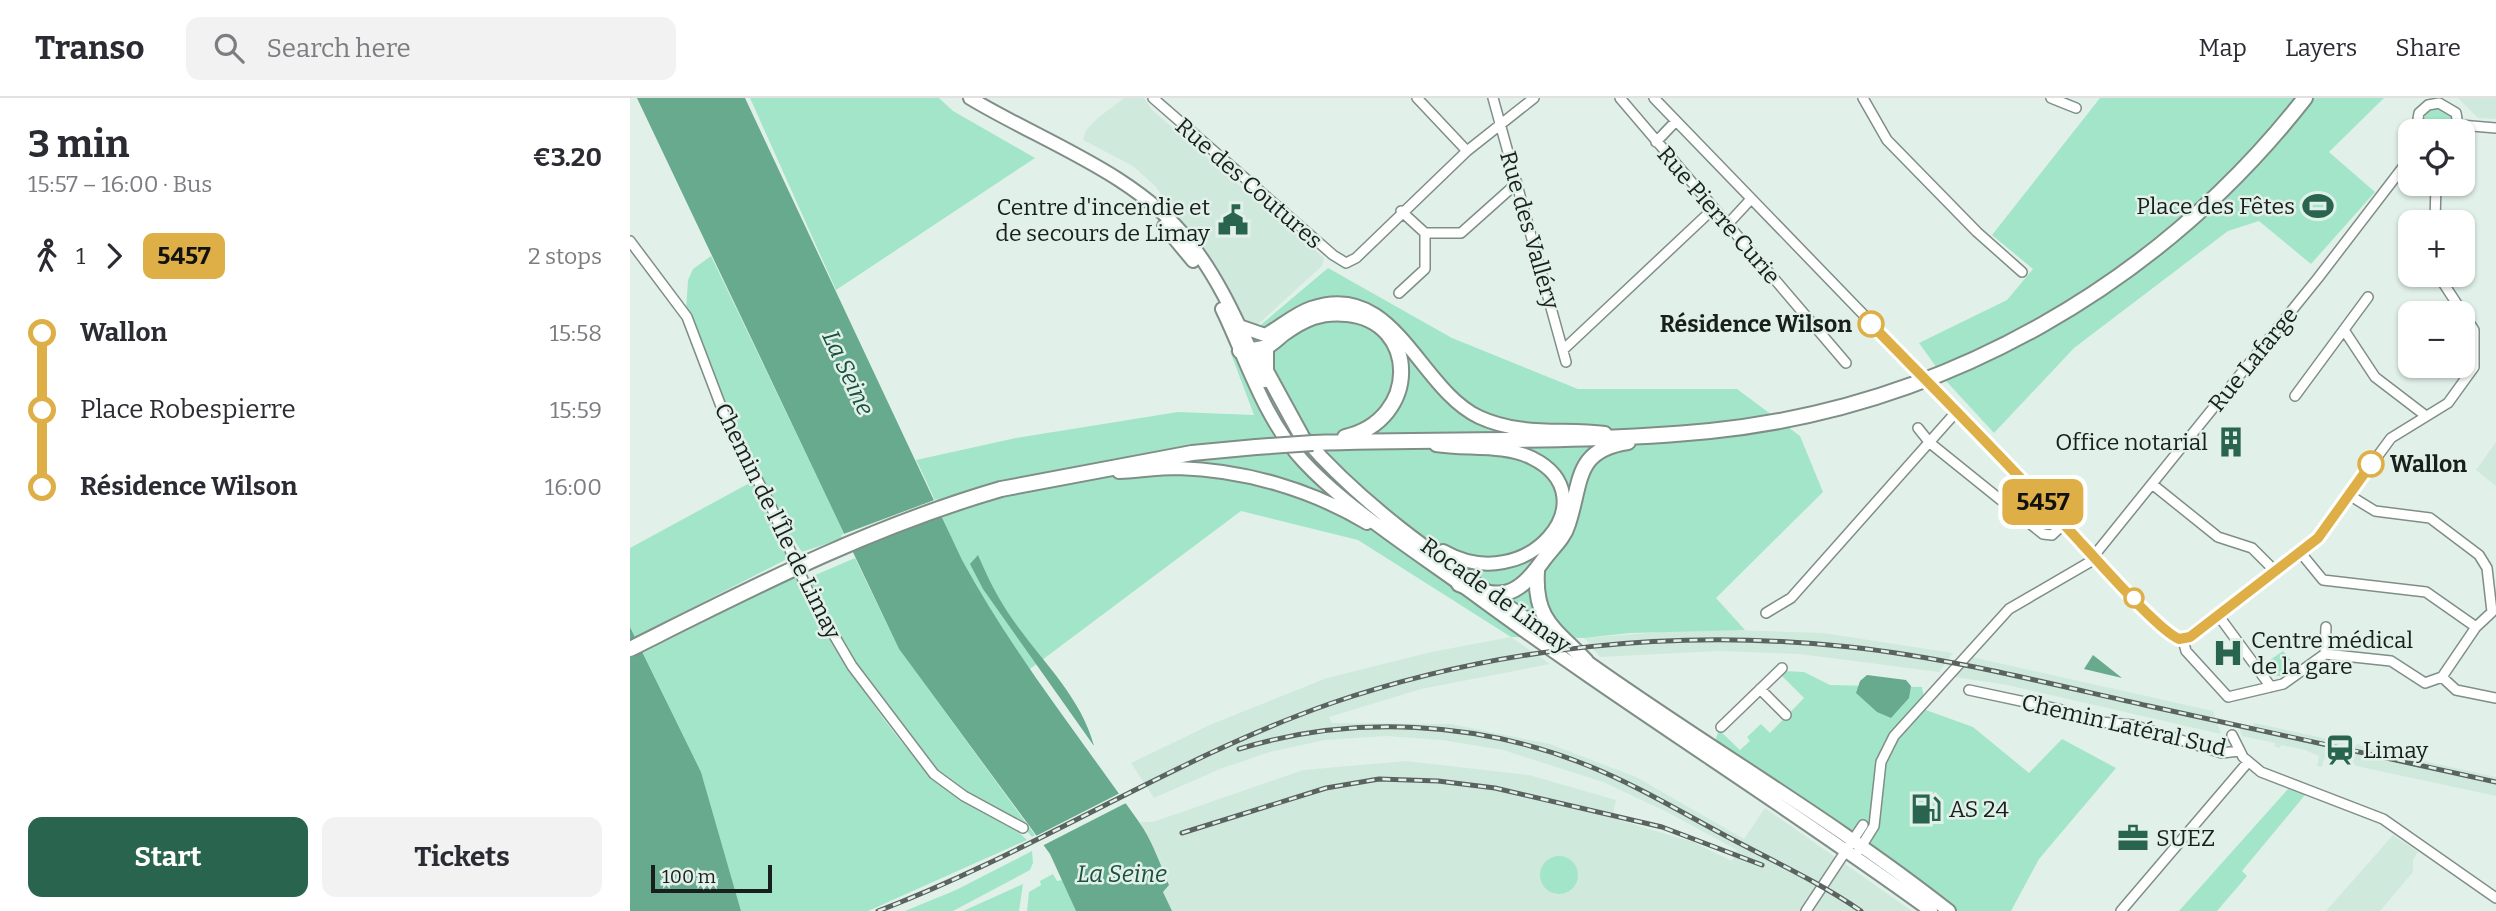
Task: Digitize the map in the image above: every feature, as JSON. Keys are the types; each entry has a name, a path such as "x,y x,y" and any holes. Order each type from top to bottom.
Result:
{"main road":[{"name":"Rocade de Limay","path":"970,98 1105,171 1147,200 1187,238 1211,272 1239,326 1245,351 1271,392 1348,484 1389,518 1654,711 1838,832 1854,849 1931,911"},
{"path":"1459,584 1495,596 1518,589 1564,534 1580,473 1590,458 1612,444 1776,422 1832,410 1949,372 2034,332 2120,277 2200,214 2266,148 2305,98"},
{"name":"Rocade de Limay","path":"1134,192 1208,280 1286,437 1304,461 1334,489 1459,584 1685,743 1949,911"},
{"path":"1266,341 1307,309 1326,304 1358,307 1384,320 1446,394 1478,416 1512,429 1582,430 1619,435"},
{"path":"630,649 847,542 913,516 1001,489 1192,453 1362,433 1382,420 1394,405 1401,379 1392,342 1386,332 1367,318 1330,313 1313,315 1245,351"},
{"path":"1239,326 1266,341"},
{"path":"1266,341 1266,371 1311,440"},
{"path":"1416,443 1677,434"},
{"path":"1311,440 1416,443 1494,449 1532,458 1547,469 1559,488 1562,509 1551,537 1535,551 1500,562 1456,558 1389,518"},
{"path":"1071,474 1178,468 1270,482 1337,506 1436,566"},
{"path":"1536,570 1535,595 1539,610 1586,661"}],"street":[{"name":"Rue des Coutures","path":"1153,98 1333,255 1348,262 1401,211"},
{"path":"1417,98 1467,152"},
{"name":"Rue des Valléry","path":"1493,98 1566,362"},
{"path":"1517,183 1461,233 1424,233 1401,211 1467,152 1534,98"},
{"name":"Rue Pierre Curie","path":"1620,98 1846,363"},
{"path":"1654,98 1918,371"},
{"path":"1863,98 1886,140 1977,232 2022,272"},
{"path":"2051,98 2076,108"},
{"path":"2418,119 2419,113 2428,105 2440,100 2456,113 2457,119"},
{"path":"1656,142 1676,121"},
{"path":"2475,128 2496,128"},
{"name":"Rue Lafarge","path":"2095,559 2097,552 2398,173"},
{"path":"1727,225 1751,200"},
{"path":"1564,349 1713,209"},
{"path":"1399,293 1425,269 1424,233"},
{"name":"Chemin de l'Île de Limay","path":"630,241 687,317 727,422 769,502 808,591 852,666 934,774 964,796 1023,828"},
{"path":"2183,639 2321,535 2391,438 2448,403 2474,367 2474,330 2446,287"},
{"path":"2295,396 2368,297"},
{"path":"2344,330 2375,377 2426,416"},
{"path":"1936,390 2095,559 2165,629 2183,639 2186,651 2222,694 2232,698 2293,678 2325,654 2391,661 2425,683 2442,677 2476,627 2494,612 2487,568 2479,555 2430,519 2375,511 2349,495"},
{"path":"1766,613 1791,598 1957,411"},
{"path":"1918,428 1930,443 2043,534 2052,534 2064,524"},
{"path":"2152,484 2218,537 2252,548 2275,571"},
{"path":"2300,552 2323,580 2426,592 2476,627"},
{"path":"1806,911 1874,826 1880,798 1881,762 1895,736 2009,609 2095,559"},
{"path":"2218,615 2253,659 2271,687"},
{"path":"2325,654 2326,627"},
{"path":"1721,727 1782,668"},
{"path":"2442,677 2456,690 2496,698"},
{"path":"1760,689 1786,715"},
{"name":"Chemin Latéral Sud","path":"1969,690 2058,709 2100,722 2133,725 2221,753 2239,751"},
{"path":"2232,735 2239,751 2248,762 2269,776 2383,819 2496,898"},
{"path":"2121,911 2248,762"},
{"path":"1838,832 1863,825 1874,818"},
{"path":"1854,849 1863,825"}],"shaded area":[{"path":"750,98 939,98 953,111 1035,158 836,290"},
{"path":"1124,98 1144,98 1152,110 1324,258 1322,266 1257,325 1247,323 1225,283 1155,186 1133,166 1083,140 1086,130"},
{"path":"2100,98 2384,98 2329,152 2375,192 2311,264 2259,221 2228,231 2074,348 1994,433 1947,382 1919,343 2007,300 2033,269 1992,235"},
{"path":"2458,98 2496,98 2496,119 2478,118"},
{"path":"2440,108 2451,119 2424,119 2430,110"},
{"path":"711,256 846,537 802,552 788,531 734,426 686,311 688,280 693,269"},
{"path":"1328,268 1452,338 1578,389 1737,389 1800,436 1823,492 1716,598 1745,630 1630,633 1584,638 1511,637 1358,540 1241,511 1030,669 972,581 916,460 1016,438 1178,412 1254,415 1230,351"},
{"path":"2496,442 2496,486 2476,470"},
{"path":"755,480 789,558 635,637 630,627 630,548"},
{"path":"855,558 899,649 1035,835 1032,837 1011,818 940,773 902,732 866,682 806,579"},
{"path":"797,575 843,659 904,745 925,769 955,796 1008,825 1027,840 868,911 741,911 701,772 643,653"},
{"path":"1700,629 1823,633 1953,653 1939,672 1800,654 1719,651 1600,657 1584,638"},
{"path":"1511,637 1550,664 1421,689 1329,717 1332,723 1451,724 1550,744 1636,777 1744,839 1765,808 1912,911 1172,911 1163,892 1169,884 1140,822 1153,822 1303,770 1406,761 1529,775 1616,800 1612,818 1693,842 1732,861 1737,850 1667,812 1603,782 1503,750 1442,740 1386,736 1325,740 1270,752 1220,769 1154,798 1131,763 1212,724 1327,678 1431,652"},
{"path":"2283,651 2297,667 2283,676 2277,676 2264,664"},
{"path":"1972,657 2213,711 2221,734 2007,685 1955,677"},
{"path":"1783,671 1804,672 1830,685 1922,687 1926,710 1973,727 2029,773 2062,739 2116,768 2039,859 2011,911 1957,911 1715,741 1719,730 1740,750 1750,741 1747,737 1761,724 1770,733 1804,698 1780,674"},
{"path":"2254,723 2328,739 2331,737 2349,742 2349,745 2356,746 2357,743 2364,747 2405,754 2405,757 2496,777 2496,796 2324,759 2322,767 2317,766 2319,756 2305,750 2281,745 2280,748 2275,747 2275,743 2242,736 2238,724 2252,727"},
{"path":"2288,789 2305,795 2242,871 2247,876 2217,911 2179,911"},
{"path":"2393,835 2418,852 2413,860 2413,872 2380,911 2326,911"},
{"path":"1032,851 1033,863 1030,870 953,911 905,911 956,890"},
{"path":"1559,856 1572,862 1578,875 1572,888 1559,894 1546,888 1540,875 1546,862"},
{"path":"1053,874 1057,881 1063,880 1076,911 1027,911 1029,892 1041,885 1040,881"},
{"path":"1023,884 1019,911 963,911"}],"water":[{"name":"La Seine","path":"637,98 745,98 962,560 1024,661 1144,829 1169,885 1163,892 1172,911 1076,911 1050,854 899,649"},
{"path":"978,555 1006,610 1072,698 1094,746 983,589 970,564"},
{"path":"630,627 701,772 741,911 630,911"},
{"path":"2093,655 2122,678 2084,669"},
{"path":"1867,675 1906,680 1911,686 1909,698 1891,718 1877,712 1856,693 1860,681"}],"pier":[{"path":"937,499 944,515 848,551 841,535"},
{"path":"1122,792 1127,803 1040,847 1032,838"}],"railway":[{"path":"878,911 993,861 1216,750 1332,703 1458,668 1588,647 1719,640 1785,642 1888,652 2000,672 2496,782"},
{"path":"1239,749 1282,738 1371,727 1416,728 1504,739 1589,766 1624,782 1812,881 1861,911"},
{"path":"1182,833 1326,788 1379,779 1438,781 1495,788 1662,827 1762,865"}],"bus line":[{"name":"5457","path":"1871,324 1983,438 2095,559 2165,629 2179,639 2190,637 2315,541 2371,464"}],"place":[{"name":"Place des Fêtes","path":"2318,206"},
{"name":"Centre d'incendie et de secours de Limay","path":"1233,220"},
{"name":"Résidence Wilson","path":"1871,324"},
{"name":"Office notarial","path":"2231,442"},
{"name":"Wallon","path":"2371,464"},
{"name":"Centre médical de la gare","path":"2228,653"},
{"name":"Limay","path":"2340,750"},
{"name":"AS 24","path":"1926,809"},
{"name":"SUEZ","path":"2133,838"}]}
